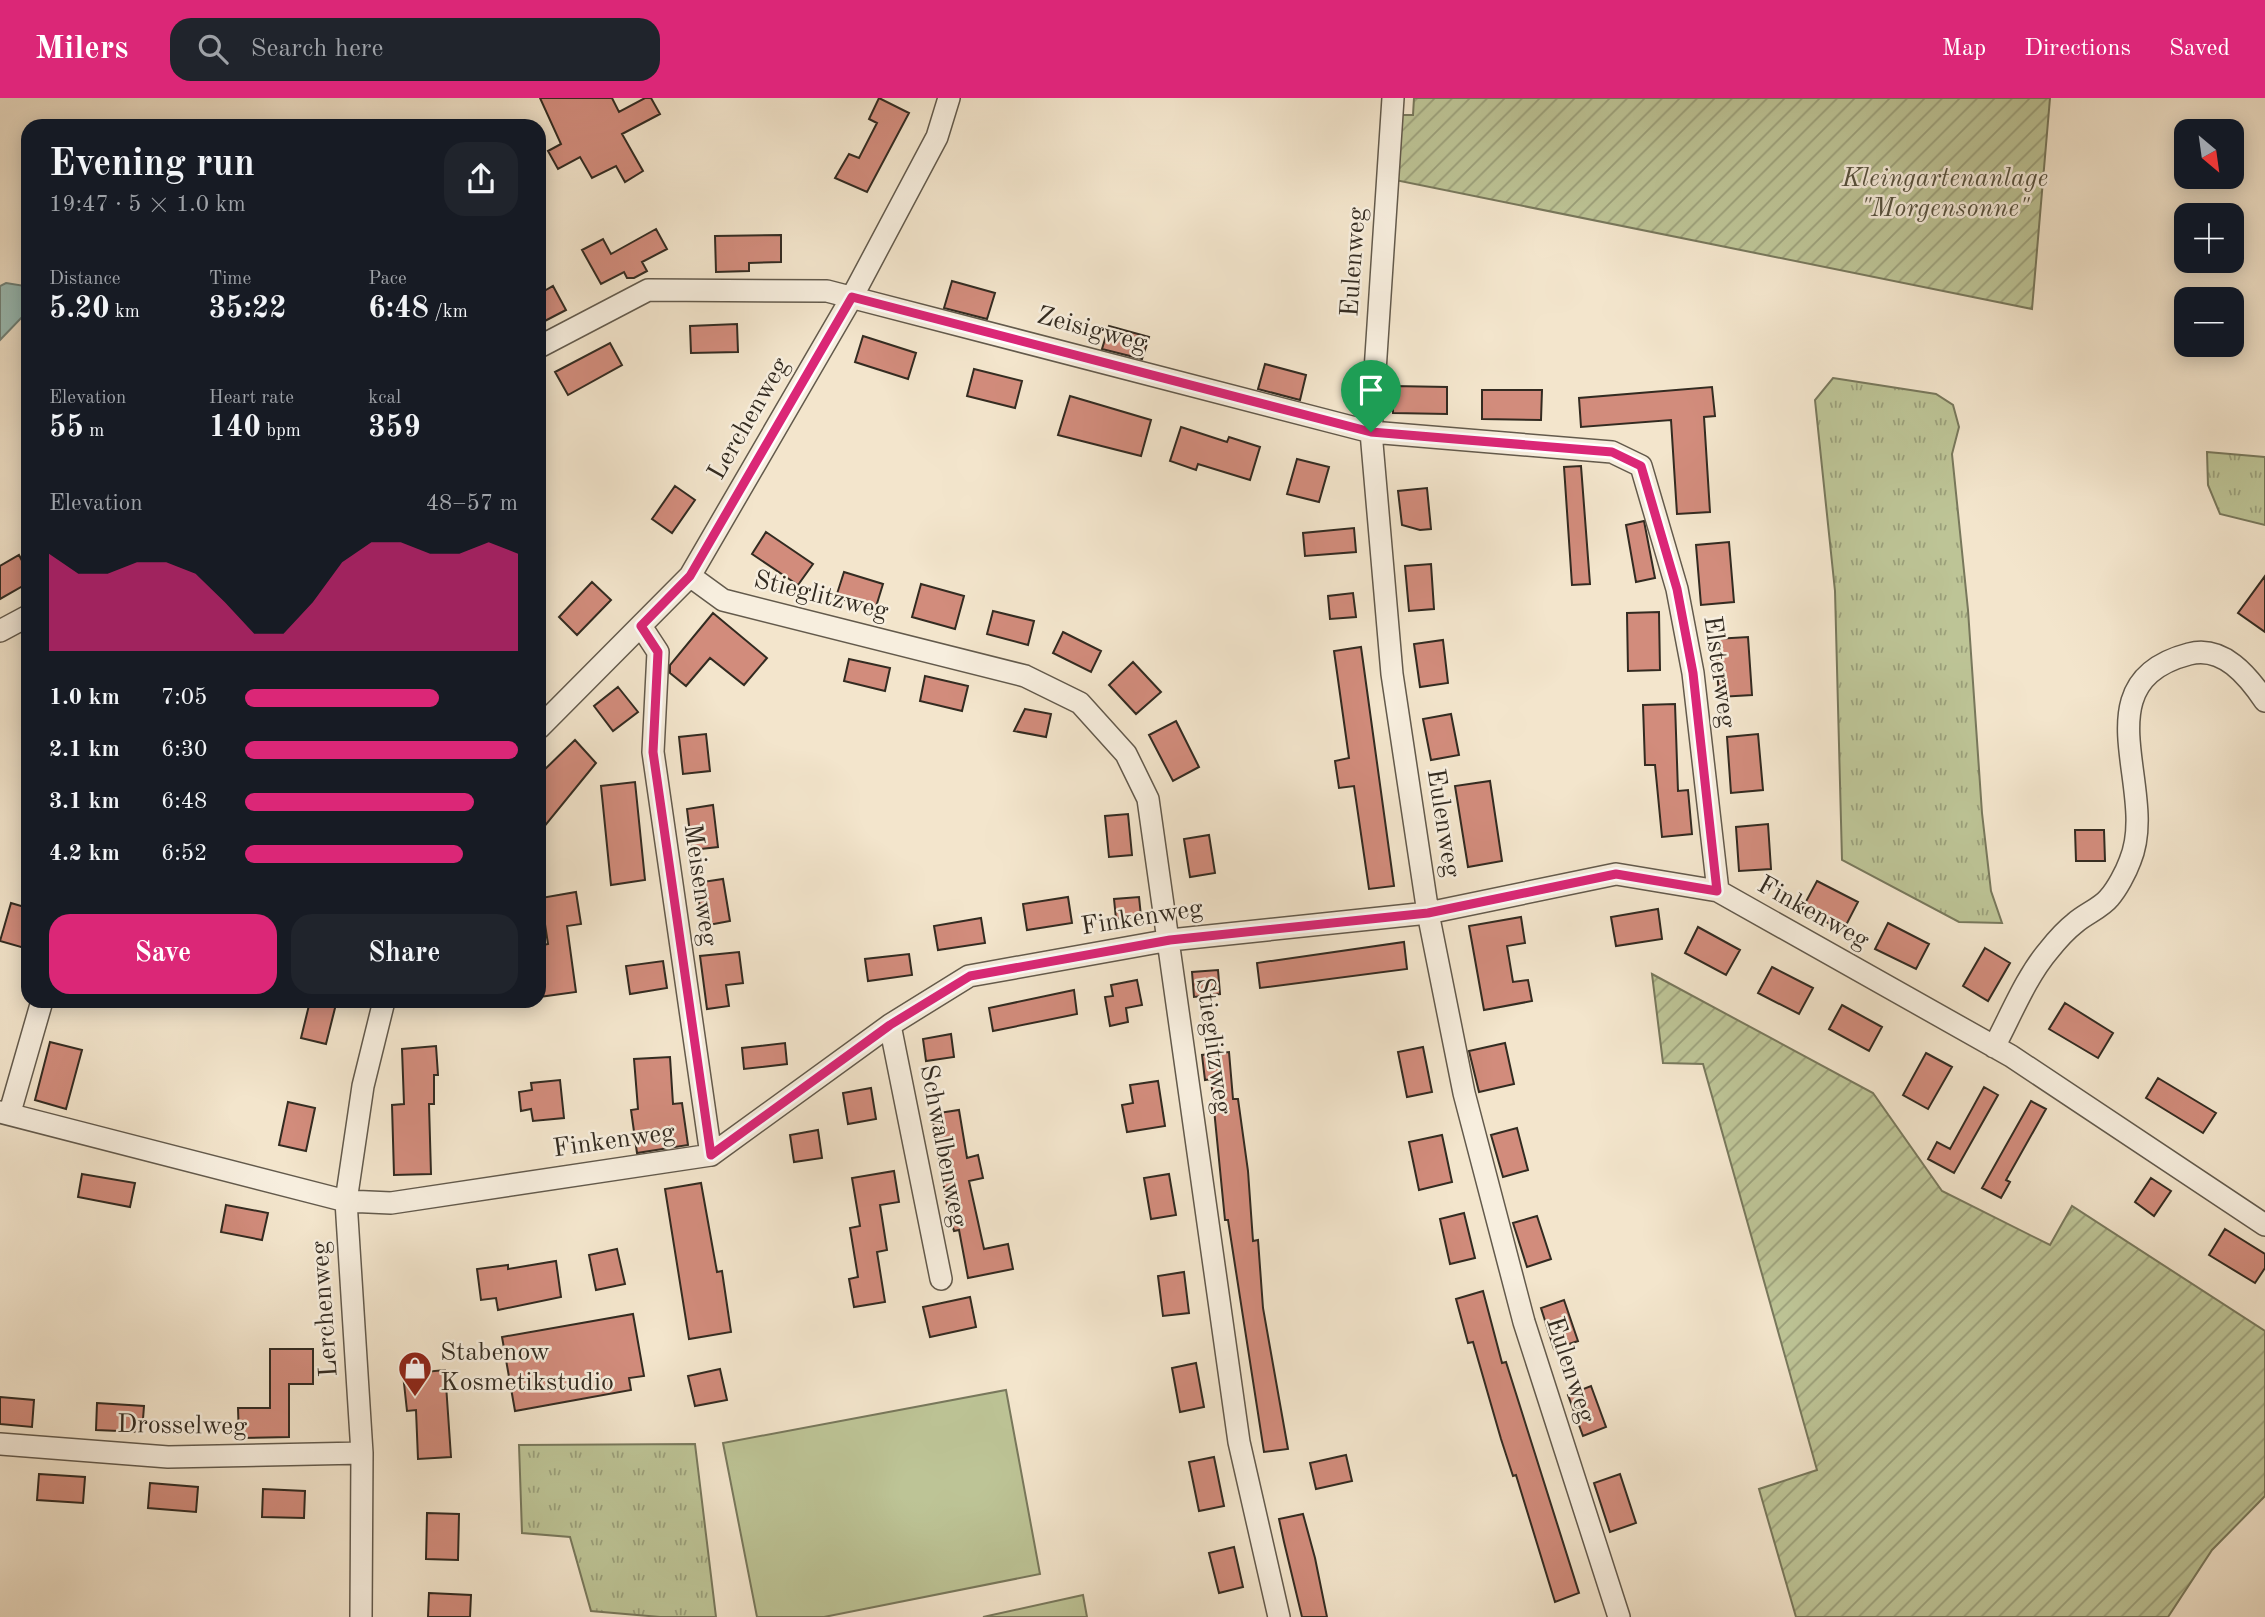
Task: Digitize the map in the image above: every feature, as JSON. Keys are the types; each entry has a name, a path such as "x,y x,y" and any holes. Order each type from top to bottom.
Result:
{"street":[{"name":"Lerchenweg","path":"546,722 690,576 852,297 937,137 949,98"},
{"name":"Eulenweg","path":"1392,98 1371,432 1392,674 1428,913 1464,1093 1524,1322 1619,1617"},
{"name":"Zeisigweg","path":"546,343 648,290 827,290 1371,432 1612,452 1641,466"},
{"name":"Elsterweg","path":"1641,466 1677,589 1691,661 1717,891"},
{"name":"Stieglitzweg","path":"690,576 723,600 1025,676 1080,703 1126,754 1148,799 1239,1442 1279,1617"},
{"path":"0,631 21,624"},
{"name":"Meisenweg","path":"641,626 658,652 653,752 711,1155"},
{"path":"1994,1047 2048,951 2074,923 2109,899 2132,859 2136,822 2128,714 2138,685 2164,661 2194,653 2223,657 2248,677 2265,701"},
{"name":"Finkenweg","path":"5,1112 346,1201 391,1203 711,1155 890,1025 970,976 1170,940 1428,913 1616,874 1717,891 1994,1047 2265,1225"},
{"path":"5,1112 40,1008"},
{"name":"Lerchenweg","path":"361,1617 362,1453 346,1201 363,1086 382,1008"},
{"name":"Schwalbenweg","path":"890,1025 941,1279"},
{"name":"Drosselweg","path":"0,1444 168,1457 362,1453"}],"green space":[{"name":"Kleingartenanlage \"Morgensonne\"","path":"1414,98 2050,98 2032,309 1395,180 1401,115 1413,115"},
{"path":"1833,378 1936,394 1953,405 1959,427 1952,454 1968,610 1982,813 1991,891 2002,923 1959,922 1842,860 1835,591 1815,400"},
{"path":"2207,452 2265,457 2265,525 2220,514 2208,485"},
{"path":"1652,974 1873,1093 1942,1191 2050,1245 2072,1206 2265,1331 2265,1496 2212,1550 2168,1617 1796,1617 1759,1489 1817,1470 1703,1064 1663,1063"},
{"path":"1006,1390 1040,1574 824,1617 757,1617 723,1443"},
{"path":"695,1444 716,1617 660,1617 591,1611 570,1537 522,1533 519,1445"},
{"path":"1083,1595 1087,1617 983,1617"}],"water":[{"path":"6,283 21,285 21,318 0,340 0,286"}],"building":[{"path":"540,98 612,98 619,112 645,98 651,98 660,114 622,134 643,171 625,182 616,166 592,178 580,157 558,169 548,151 561,144"},
{"path":"879,98 909,113 867,192 835,178 849,154 859,158 877,123 869,119"},
{"path":"656,229 667,249 642,262 647,271 634,278 627,278 624,272 601,284 582,250 603,239 611,254"},
{"path":"781,235 781,262 749,263 749,271 716,272 715,236"},
{"path":"952,281 995,293 987,319 944,308"},
{"path":"553,286 566,310 546,320 546,290"},
{"path":"737,324 738,352 691,353 690,326"},
{"path":"1109,326 1149,337 1142,359 1102,349"},
{"path":"863,336 916,353 908,379 855,362"},
{"path":"610,343 622,365 568,395 555,372"},
{"path":"1265,364 1306,375 1300,400 1258,389"},
{"path":"974,369 1022,381 1015,408 967,396"},
{"path":"1393,386 1447,387 1447,414 1393,413"},
{"path":"1712,387 1715,416 1704,417 1710,512 1677,514 1671,420 1581,427 1579,398"},
{"path":"1482,390 1542,390 1541,420 1482,419"},
{"path":"1070,396 1151,420 1141,456 1058,435"},
{"path":"1181,427 1227,442 1229,437 1260,447 1250,480 1198,464 1196,470 1170,461"},
{"path":"1297,459 1329,467 1319,502 1287,494"},
{"path":"1581,466 1590,584 1572,585 1564,467"},
{"path":"675,486 695,500 672,533 652,519"},
{"path":"1427,488 1431,529 1420,530 1402,525 1398,491"},
{"path":"1644,521 1655,578 1636,582 1626,525"},
{"path":"1354,528 1356,552 1305,556 1303,533"},
{"path":"766,532 813,564 798,585 752,554"},
{"path":"1729,542 1734,602 1701,605 1696,545"},
{"path":"19,555 21,559 21,587 0,599 0,566"},
{"path":"1431,564 1434,609 1409,611 1405,566"},
{"path":"844,572 883,584 875,610 836,597"},
{"path":"2265,576 2265,632 2238,613"},
{"path":"592,582 611,600 577,635 559,617"},
{"path":"921,584 964,596 955,629 912,617"},
{"path":"1353,593 1356,617 1330,619 1328,596"},
{"path":"993,611 1034,621 1028,645 987,634"},
{"path":"1659,612 1660,670 1628,671 1627,613"},
{"path":"713,613 767,658 744,685 710,658 686,686 670,673 670,665"},
{"path":"1063,632 1101,651 1091,672 1053,653"},
{"path":"1748,637 1752,695 1719,697 1715,639"},
{"path":"1443,640 1448,683 1420,687 1414,644"},
{"path":"1361,647 1394,886 1369,889 1354,786 1339,788 1335,761 1349,758 1334,651"},
{"path":"849,659 890,668 885,691 844,681"},
{"path":"1133,662 1161,692 1136,714 1109,685"},
{"path":"925,676 968,686 962,711 920,701"},
{"path":"618,687 638,712 613,731 594,706"},
{"path":"1675,704 1678,791 1688,790 1692,834 1662,837 1655,765 1645,765 1643,705"},
{"path":"1025,709 1051,714 1046,737 1014,731"},
{"path":"1451,714 1459,755 1431,760 1423,719"},
{"path":"1176,721 1199,767 1173,781 1149,735"},
{"path":"706,734 710,771 683,774 679,737"},
{"path":"1758,734 1763,790 1731,793 1727,737"},
{"path":"575,740 596,763 546,824 546,768"},
{"path":"1490,781 1502,861 1468,867 1455,786"},
{"path":"635,782 645,880 611,885 601,786"},
{"path":"713,805 718,847 692,850 687,809"},
{"path":"1128,814 1132,855 1109,857 1105,816"},
{"path":"1768,824 1771,869 1739,871 1736,827"},
{"path":"2075,830 2104,830 2105,861 2076,861"},
{"path":"1209,835 1215,873 1190,877 1184,839"},
{"path":"723,879 730,921 703,926 696,883"},
{"path":"1817,881 1858,902 1843,931 1802,909"},
{"path":"576,892 581,924 567,926 576,992 546,996 546,897"},
{"path":"1068,897 1072,923 1027,930 1023,904"},
{"path":"1139,897 1141,916 1116,919 1114,899"},
{"path":"11,903 21,906 21,947 0,941"},
{"path":"1658,909 1662,939 1616,946 1611,917"},
{"path":"1521,917 1525,943 1507,946 1513,982 1528,980 1532,1001 1484,1010 1469,926"},
{"path":"981,918 985,943 938,950 934,926"},
{"path":"1888,923 1929,944 1916,969 1875,949"},
{"path":"1698,927 1740,950 1726,975 1685,953"},
{"path":"1404,942 1407,969 1260,988 1257,963"},
{"path":"1985,948 2010,963 1988,1001 1963,986"},
{"path":"739,952 743,983 726,985 729,1006 707,1009 700,956"},
{"path":"909,954 912,975 868,981 865,959"},
{"path":"663,961 667,988 630,994 626,966"},
{"path":"1772,967 1813,988 1799,1014 1758,993"},
{"path":"1218,970 1220,994 1194,997 1192,972"},
{"path":"1137,980 1142,1005 1126,1008 1128,1022 1110,1026 1105,997 1113,996 1111,985"},
{"path":"1074,990 1077,1014 993,1031 989,1008"},
{"path":"2065,1003 2113,1033 2098,1058 2049,1029"},
{"path":"1842,1005 1882,1027 1869,1051 1829,1029"},
{"path":"308,1008 335,1008 326,1044 301,1038"},
{"path":"951,1034 954,1057 926,1061 923,1039"},
{"path":"50,1042 82,1050 66,1109 35,1100"},
{"path":"785,1043 787,1064 744,1069 742,1048"},
{"path":"1505,1043 1514,1084 1479,1092 1469,1051"},
{"path":"436,1046 438,1075 434,1075 434,1104 429,1104 431,1174 394,1175 392,1105 404,1104 402,1049"},
{"path":"1423,1047 1432,1092 1407,1097 1398,1052"},
{"path":"1229,1052 1233,1099 1238,1099 1248,1171 1253,1241 1258,1240 1263,1308 1288,1449 1264,1452 1228,1220 1225,1220 1211,1079 1205,1080 1202,1055"},
{"path":"1926,1053 1952,1067 1928,1109 1903,1095"},
{"path":"670,1057 673,1104 682,1103 688,1145 637,1153 631,1110 638,1109 634,1059"},
{"path":"2158,1078 2216,1113 2203,1133 2146,1098"},
{"path":"560,1080 564,1118 533,1121 531,1109 521,1111 519,1092 532,1090 531,1083"},
{"path":"1158,1081 1165,1126 1127,1132 1122,1105 1133,1103 1130,1085"},
{"path":"1984,1087 1998,1095 1954,1173 1928,1159 1937,1142 1950,1149"},
{"path":"871,1088 876,1119 848,1124 843,1093"},
{"path":"2031,1101 2046,1109 2006,1180 2010,1182 2001,1198 1982,1188"},
{"path":"288,1102 315,1108 306,1151 279,1145"},
{"path":"959,1110 967,1158 978,1155 983,1178 969,1181 984,1249 1008,1244 1013,1269 968,1278 959,1230 954,1231 947,1205 932,1114"},
{"path":"1517,1128 1528,1170 1503,1177 1491,1135"},
{"path":"818,1130 822,1158 794,1162 790,1135"},
{"path":"1442,1135 1452,1182 1419,1190 1409,1142"},
{"path":"894,1171 899,1202 880,1205 887,1250 877,1252 885,1302 854,1307 849,1279 858,1277 850,1228 860,1226 852,1178"},
{"path":"82,1174 135,1183 130,1207 78,1197"},
{"path":"1169,1174 1176,1215 1151,1219 1144,1178"},
{"path":"2151,1178 2171,1191 2154,1216 2135,1202"},
{"path":"701,1183 717,1272 722,1271 731,1332 689,1339 665,1189"},
{"path":"226,1205 268,1213 262,1240 221,1232"},
{"path":"1464,1213 1475,1258 1450,1264 1440,1219"},
{"path":"1537,1216 1551,1259 1527,1267 1513,1223"},
{"path":"2225,1229 2265,1254 2265,1268 2255,1283 2209,1255"},
{"path":"617,1249 625,1284 596,1290 589,1255"},
{"path":"556,1261 561,1297 498,1310 496,1298 481,1300 477,1269 508,1265 508,1269"},
{"path":"1184,1272 1189,1313 1163,1316 1158,1276"},
{"path":"1483,1291 1502,1363 1506,1362 1579,1593 1555,1602 1516,1475 1513,1476 1501,1439 1473,1342 1468,1343 1456,1299"},
{"path":"970,1297 976,1327 930,1337 923,1307"},
{"path":"1564,1300 1578,1341 1554,1349 1541,1308"},
{"path":"633,1314 644,1376 629,1378 631,1390 515,1411 502,1337"},
{"path":"270,1349 313,1349 313,1384 289,1384 289,1437 239,1438 238,1408 270,1408"},
{"path":"1196,1363 1204,1407 1180,1412 1172,1368"},
{"path":"720,1369 727,1400 695,1406 688,1376"},
{"path":"445,1370 451,1457 418,1459 416,1410 407,1411 403,1374"},
{"path":"1591,1386 1606,1427 1583,1436 1568,1395"},
{"path":"0,1397 34,1400 32,1427 0,1424"},
{"path":"97,1403 144,1406 142,1432 96,1430"},
{"path":"1346,1455 1352,1481 1316,1489 1310,1463"},
{"path":"1214,1457 1224,1506 1199,1511 1189,1462"},
{"path":"39,1474 85,1477 83,1503 37,1500"},
{"path":"1620,1474 1636,1523 1610,1532 1594,1483"},
{"path":"150,1483 198,1487 196,1512 148,1508"},
{"path":"263,1489 305,1491 304,1518 262,1517"},
{"path":"427,1513 459,1514 458,1560 426,1559"},
{"path":"1303,1514 1327,1617 1302,1617 1284,1542 1279,1519"},
{"path":"1234,1547 1243,1587 1219,1593 1209,1553"},
{"path":"429,1593 471,1595 470,1617 428,1617"}],"place":[{"name":"Stabenow Kosmetikstudio","path":"415,1398"}],"route":[{"path":"852,297 1371,432 1612,452 1641,466 1677,589 1693,673 1717,891 1616,874 1428,913 1170,940 970,976 890,1025 711,1155 653,752 658,652 641,626 690,576 852,297"}]}
